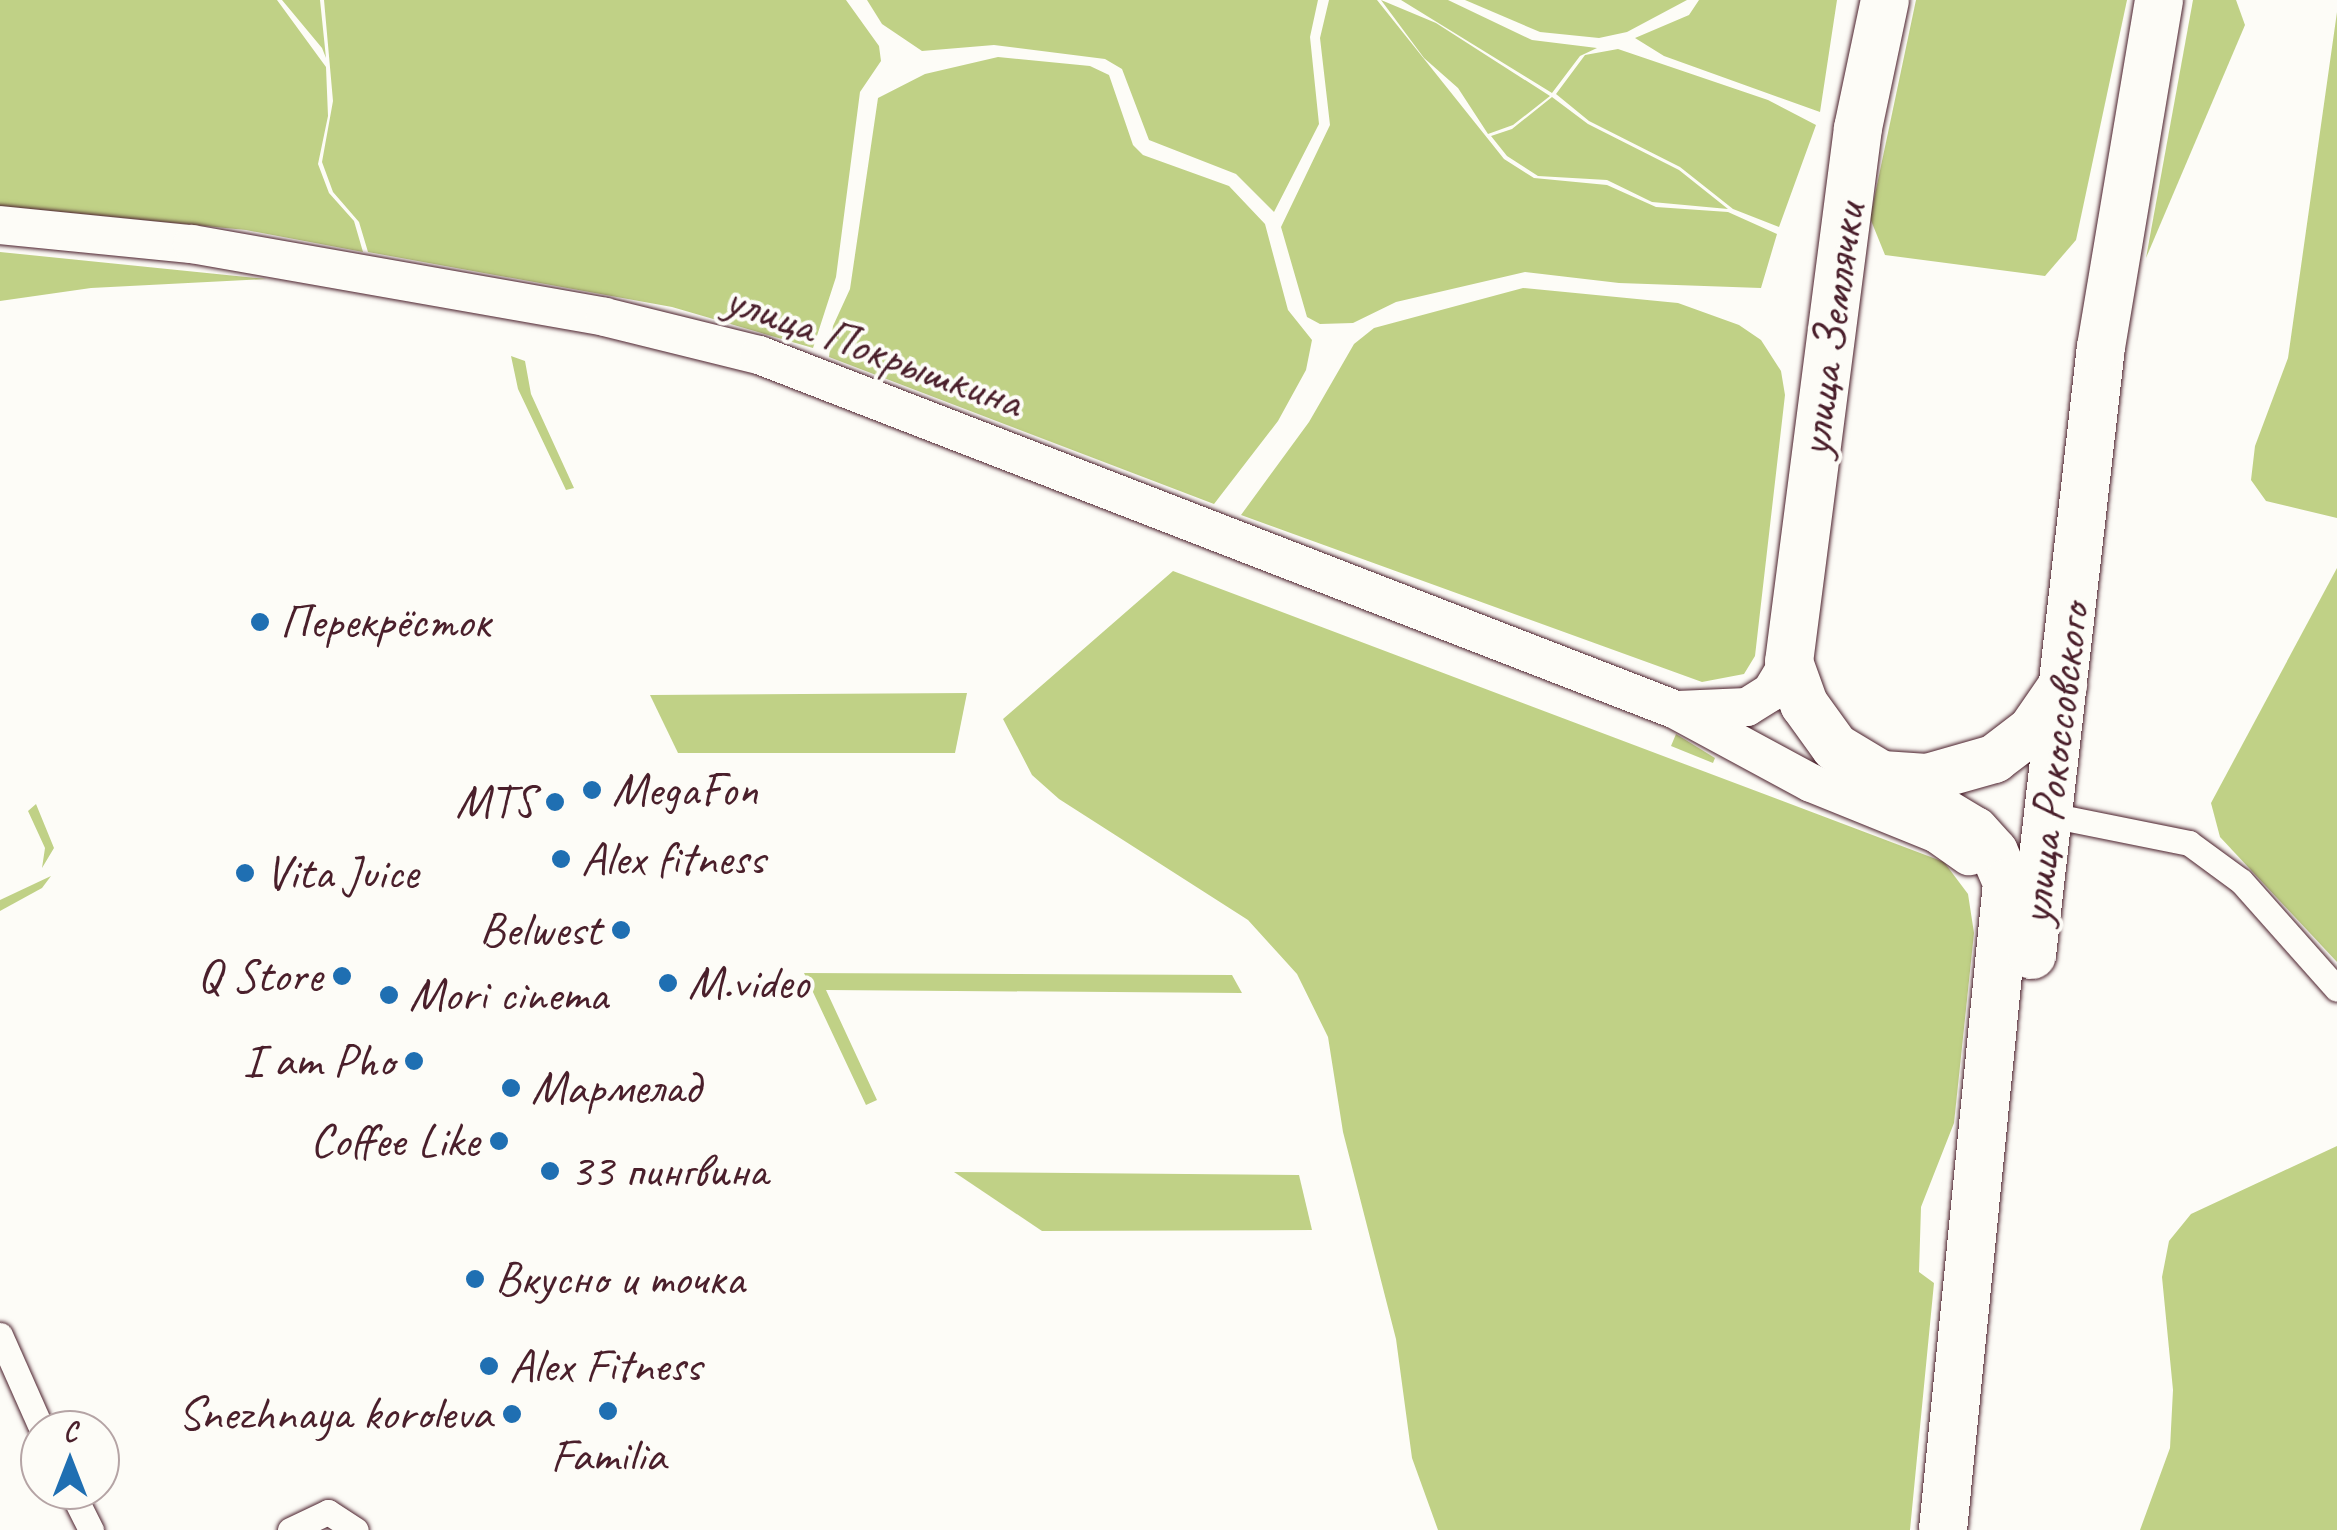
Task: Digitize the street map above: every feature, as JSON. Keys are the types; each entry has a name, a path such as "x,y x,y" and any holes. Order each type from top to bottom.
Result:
{"highway":[{"name":"улица Землячки","path":"1789,662 1858,128 1886,0"},
{"name":"улица Рокоссовского","path":"1968,1530 2101,347 2159,0"},
{"name":"улица Рокоссовского","path":"1789,662 1819,729 1879,775 1962,822 1994,852 2006,883 2008,916 1942,1530"},
{"path":"1879,775 1927,778 1994,759 2032,730 2064,682"}],"main road":[{"name":"улица Покрышкина","path":"0,225 192,244 605,317 759,355 1676,710 1811,784 1959,846 1992,883 2008,916"},
{"path":"1676,710 1747,707 1771,692 1789,662"}],"street":[{"path":"2050,815 2189,842 2241,881 2337,989"},
{"path":"0,1335 33,1410"},
{"path":"290,1530 328,1512 356,1530"}],"green space":[{"path":"0,0 277,0 326,67 328,116 318,164 329,193 354,221 363,252 246,230 0,206"},
{"path":"282,0 320,0 326,58 322,48"},
{"path":"324,0 846,0 879,46 881,61 860,92 836,277 813,348 672,307 368,252 359,222 333,192 322,162 333,101"},
{"path":"867,0 1318,0 1310,37 1319,124 1274,212 1236,174 1149,140 1122,69 1105,59 994,45 922,51 882,24"},
{"path":"1329,0 1377,0 1504,159 1534,178 1607,185 1656,207 1728,212 1777,234 1761,288 1619,283 1525,272 1396,302 1353,323 1320,324 1307,317 1281,227 1330,125 1320,38"},
{"path":"1381,0 1436,23 1550,96 1513,125 1488,134 1458,88 1424,58"},
{"path":"1401,0 1448,0 1532,40 1597,48 1580,56 1552,93"},
{"path":"1465,0 1687,0 1627,32 1599,38 1540,32"},
{"path":"1699,0 1837,0 1820,112 1664,56 1635,38 1689,15"},
{"path":"1916,0 2127,0 2076,240 2045,276 1885,255 1870,218"},
{"path":"2193,0 2236,0 2245,25 2146,258"},
{"path":"2337,12 2337,518 2266,501 2251,480 2255,446 2288,358"},
{"path":"1618,49 1768,100 1816,125 1779,227 1733,209 1680,167 1589,121 1556,94 1585,55"},
{"path":"998,57 1090,66 1109,75 1133,145 1143,155 1229,186 1265,224 1288,310 1312,340 1306,370 1278,421 1214,504 829,357 833,326 850,289 878,98 925,74"},
{"path":"1552,97 1588,124 1679,170 1728,209 1652,202 1607,180 1538,176 1507,156 1491,136 1512,129"},
{"path":"0,252 267,279 91,288 0,301"},
{"path":"1523,288 1678,303 1739,325 1761,340 1781,371 1785,395 1755,656 1744,674 1702,682 1241,515 1309,422 1354,344 1374,328"},
{"path":"511,356 525,361 531,394 574,488 566,490 518,389"},
{"path":"2337,568 2337,962 2220,837 2211,803"},
{"path":"1173,571 1944,862 1968,894 1974,933 1954,1123 1921,1207 1919,1272 1934,1283 1910,1530 1438,1530 1412,1458 1396,1339 1343,1132 1328,1037 1297,974 1248,920 1059,799 1032,775 1003,719"},
{"path":"967,693 955,753 678,753 650,695"},
{"path":"1676,734 1715,758 1713,763 1671,746"},
{"path":"36,804 54,848 42,868 45,848 28,811"},
{"path":"51,876 42,888 0,911 0,900"},
{"path":"804,973 1232,975 1242,993 826,990 877,1100 866,1105"},
{"path":"2337,1146 2337,1530 2140,1530 2170,1448 2173,1390 2162,1277 2169,1241 2191,1214"},
{"path":"954,1172 1299,1175 1312,1230 1042,1231"}],"place":[{"name":"Перекрёсток","path":"260,622"},
{"name":"MegaFon","path":"592,790"},
{"name":"MTS","path":"555,802"},
{"name":"Alex fitness","path":"561,859"},
{"name":"Vita Juice","path":"245,873"},
{"name":"Belwest","path":"621,930"},
{"name":"Q Store","path":"342,976"},
{"name":"M.video","path":"668,983"},
{"name":"Mori cinema","path":"389,995"},
{"name":"I am Pho","path":"414,1061"},
{"name":"Мармелад","path":"511,1088"},
{"name":"Coffee Like","path":"499,1141"},
{"name":"33 пингвина","path":"550,1171"},
{"name":"Вкусно и точка","path":"475,1279"},
{"name":"Alex Fitness","path":"489,1366"},
{"name":"Familia","path":"608,1411"},
{"name":"Snezhnaya koroleva","path":"512,1414"}]}
